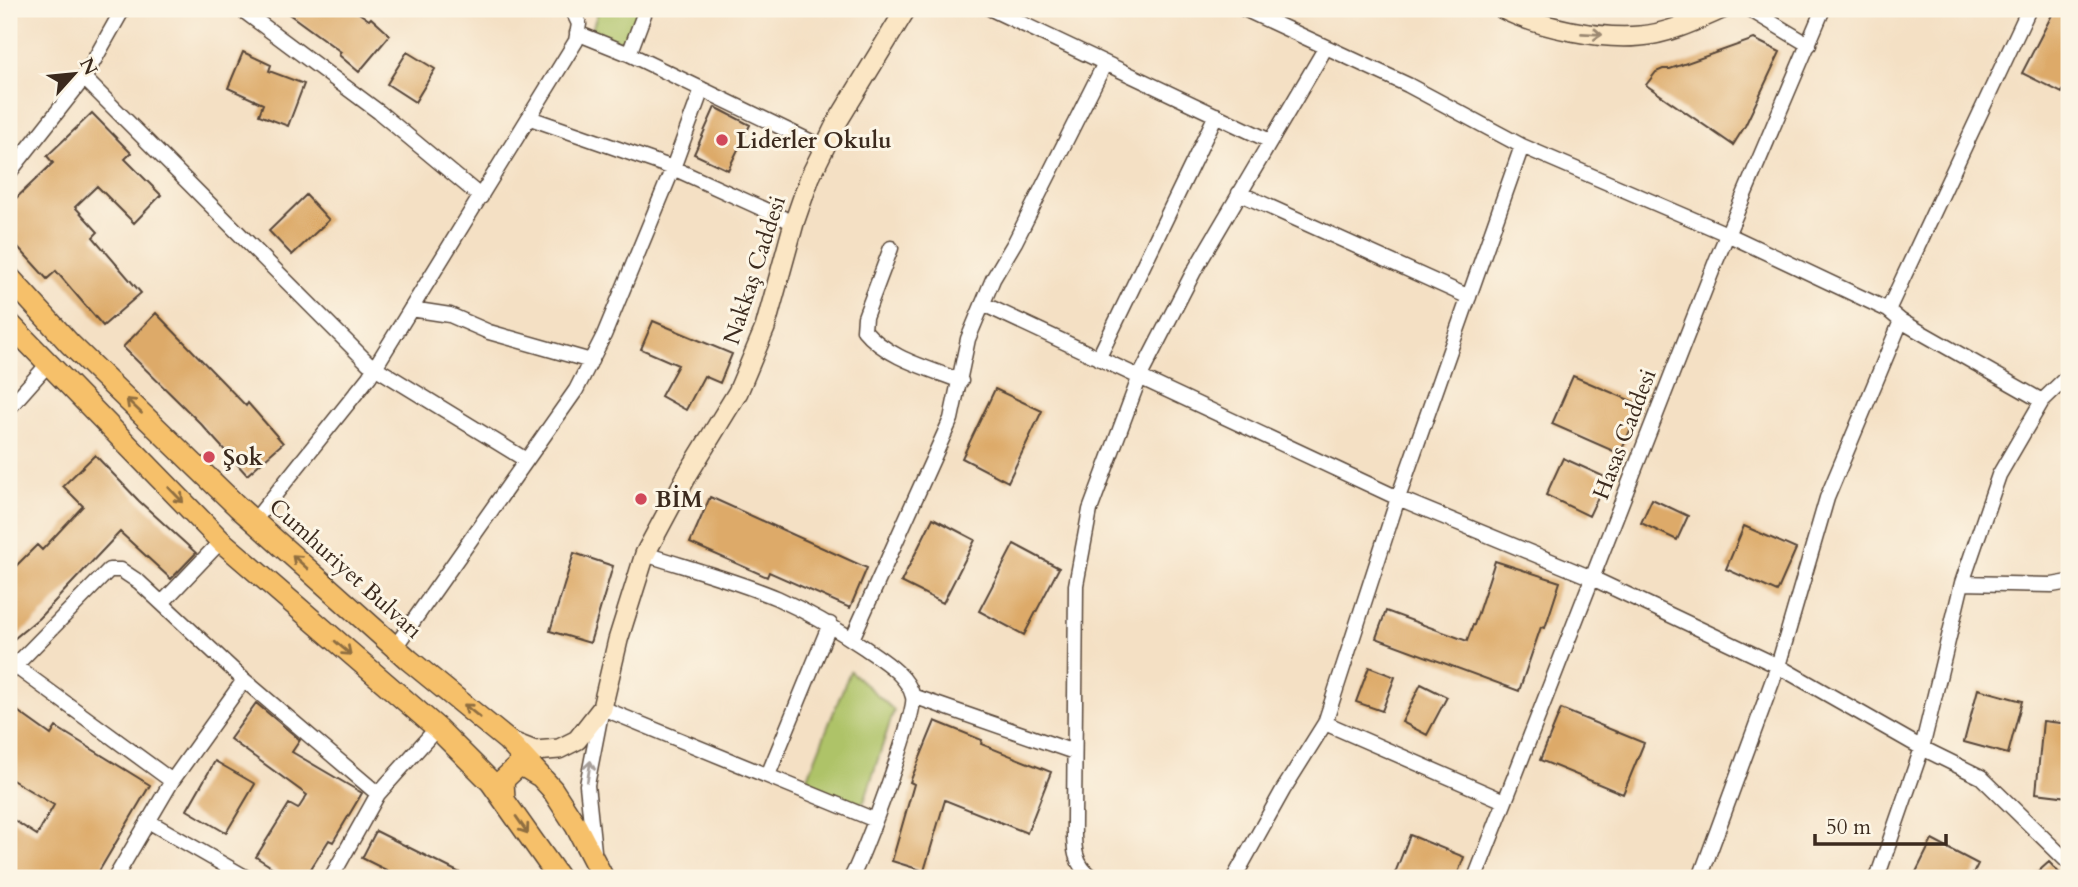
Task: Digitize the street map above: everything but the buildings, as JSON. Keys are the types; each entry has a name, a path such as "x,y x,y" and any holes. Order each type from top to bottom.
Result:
{"main road":[{"name":"Cumhuriyet Bulvarı","path":"9,277 70,344 254,522 395,647 507,740 552,789 576,825 599,874"},
{"path":"9,323 221,541 437,728 491,782 559,877"},
{"path":"504,800 503,780 517,767 525,768 543,778"}],"street":[{"path":"9,173 84,78 123,9"},
{"path":"241,9 379,112 481,197"},
{"path":"254,522 374,367 530,118 576,41 579,23 572,9"},
{"path":"629,54 646,9"},
{"name":"Nakkaş Caddesi","path":"602,708 618,640 645,554 689,472 738,392 765,328 794,223 810,177 836,124 906,9"},
{"path":"991,9 1270,141"},
{"path":"1244,9 1408,85 1522,146 1727,234 1888,310 1902,321 2042,401"},
{"path":"1503,9 1573,33 1641,37 1687,24 1722,9"},
{"path":"1749,9 1809,45"},
{"path":"1888,310 2029,9"},
{"name":"Hasas Caddesi","path":"1475,878 1727,234 1809,45 1819,11"},
{"path":"577,33 629,54 824,148"},
{"path":"1093,878 1082,871 1074,847 1076,585 1090,510 1140,376 1193,273 1326,47"},
{"path":"852,639 951,419 968,339 993,279 1015,242 1105,63"},
{"path":"84,78 374,367 526,460"},
{"path":"395,647 576,390 604,335 673,168 702,89"},
{"path":"1099,357 1216,116"},
{"path":"530,118 673,168 794,223"},
{"path":"1234,878 1283,790 1325,723 1398,498 1522,146"},
{"path":"1239,193 1469,296"},
{"path":"891,248 865,317 864,330 899,357 961,381"},
{"path":"983,304 1398,498 1592,578 1778,666 1922,748 1981,777 2069,863"},
{"path":"411,309 450,315 488,332 591,361"},
{"path":"1700,878 1778,666 1827,498 1902,321"},
{"path":"9,408 48,364"},
{"path":"1877,878 1922,748 1962,583 1999,475 2042,401 2069,375"},
{"path":"162,603 221,541"},
{"path":"645,554 776,598 830,624 901,676 913,696 913,713 856,876"},
{"path":"172,781 12,669 109,570 121,570 139,582 244,680 378,794"},
{"path":"1962,583 2052,585 2069,582"},
{"path":"768,775 830,624"},
{"path":"115,878 172,781 244,680"},
{"path":"913,696 1074,752"},
{"path":"507,740 535,751 559,749 577,740 602,708"},
{"path":"602,708 875,820"},
{"path":"599,874 587,785 602,708"},
{"path":"1325,723 1504,801"},
{"path":"331,878 378,794 437,728"},
{"path":"148,821 247,878"}],"green space":[{"path":"599,9 642,9 630,45 591,32"},
{"path":"850,671 894,710 864,802 855,805 806,782"}],"place":[{"name":"Liderler Okulu","path":"722,140"},
{"name":"Şok","path":"209,457"},
{"name":"BİM","path":"641,499"}]}
